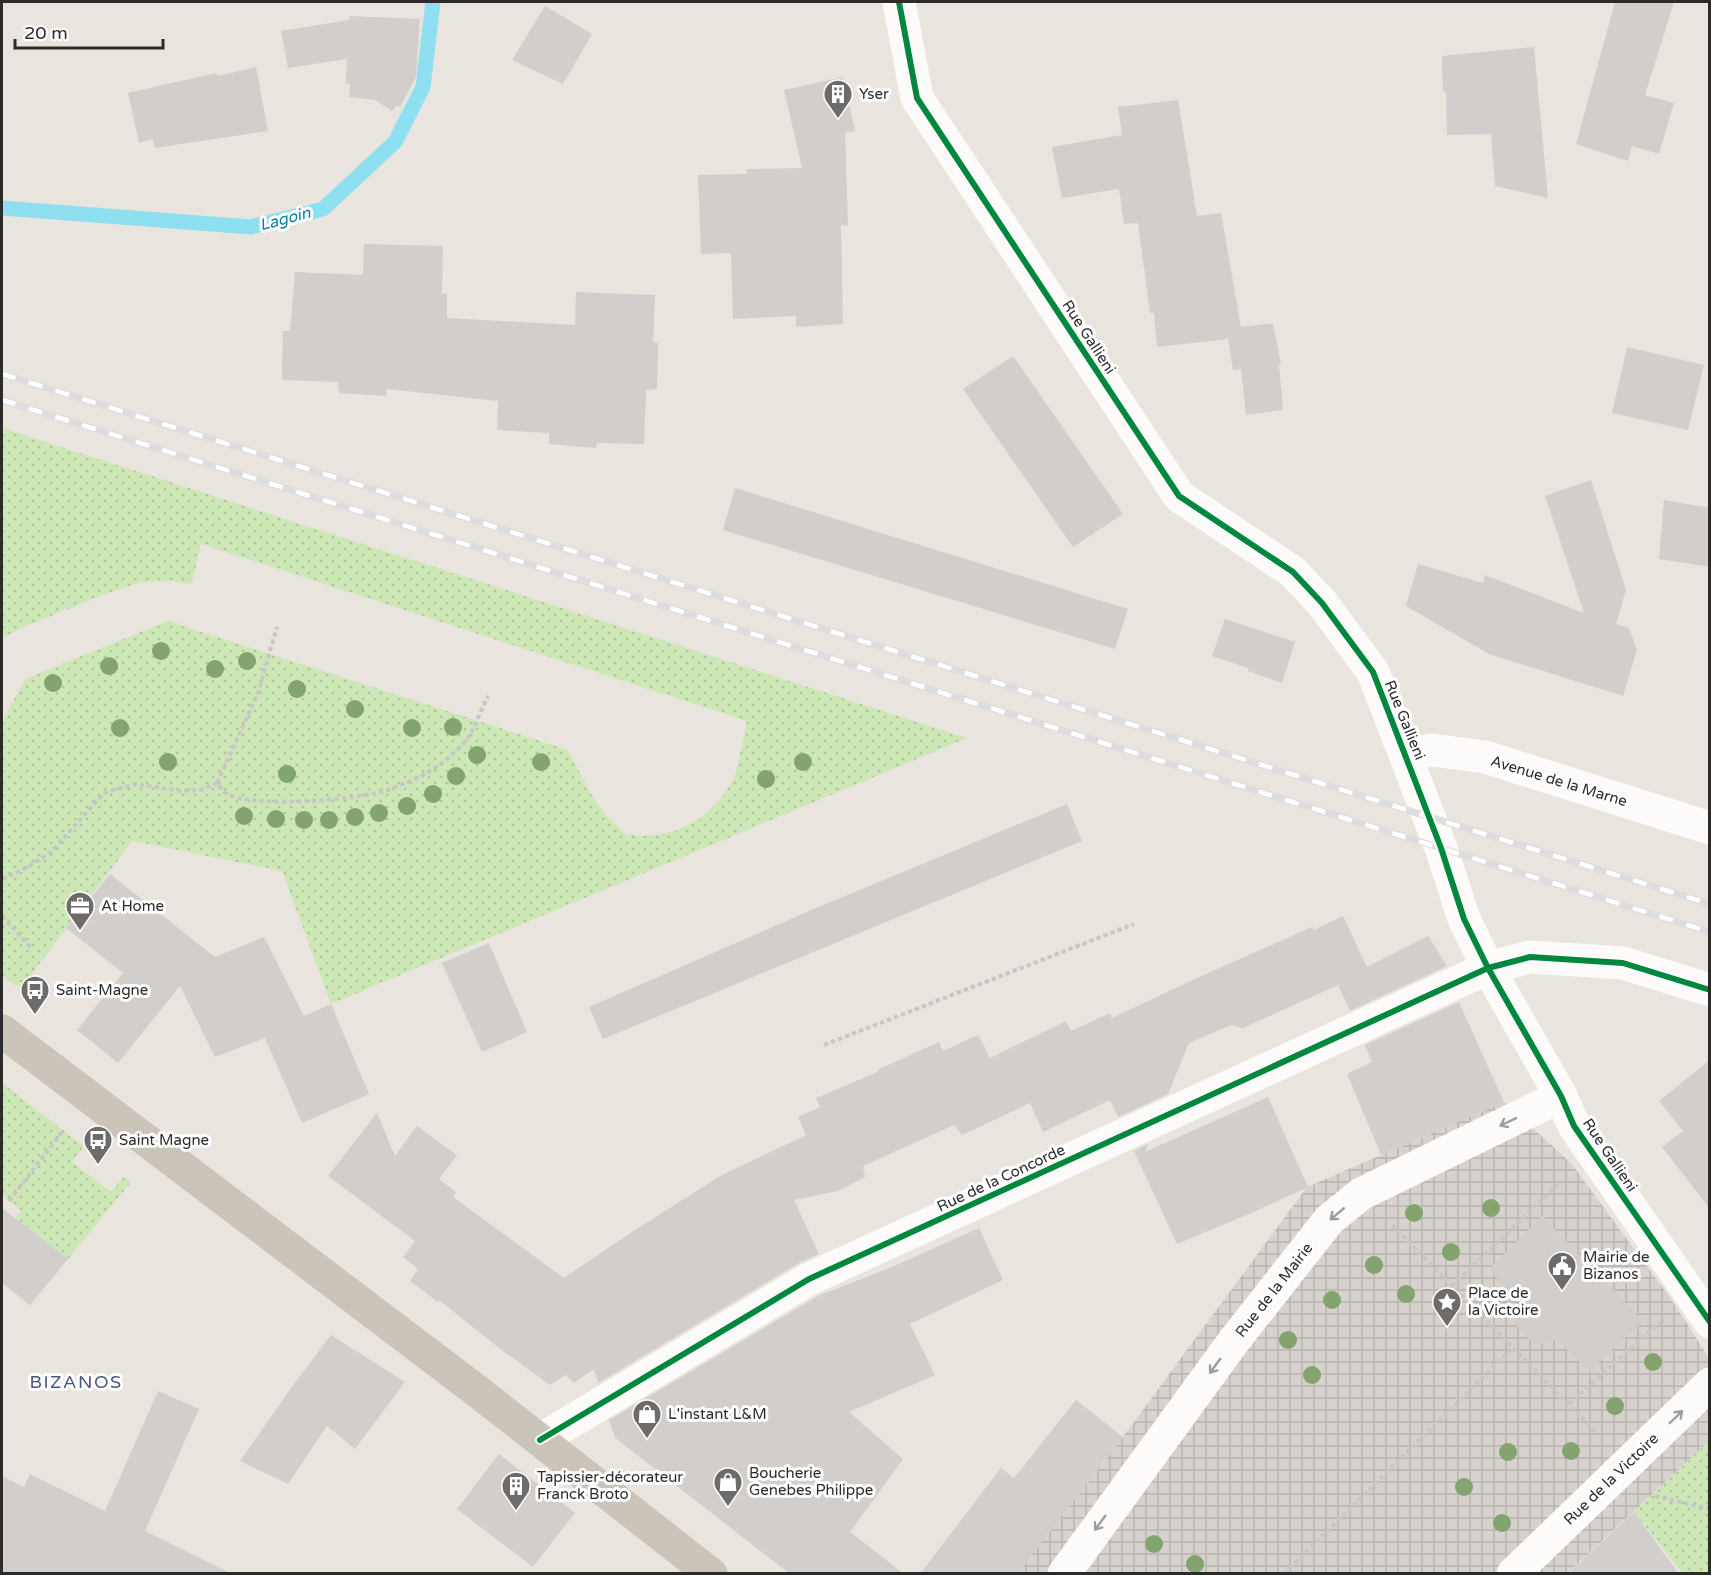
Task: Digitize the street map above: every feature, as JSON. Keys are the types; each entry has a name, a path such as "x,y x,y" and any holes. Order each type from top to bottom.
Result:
{"main road":[{"path":"2,1031 540,1440 711,1574"}],"street":[{"name":"Rue Gallieni","path":"899,2 917,98 1179,496 1293,572 1322,603 1373,672 1441,848 1464,919 1488,968 1561,1096 1574,1126 1710,1322"},
{"name":"Avenue de la Marne","path":"1406,755 1431,750 1485,757 1710,828"},
{"name":"Rue de la Concorde","path":"540,1440 809,1279 1488,968 1530,957 1623,963 1710,990"},
{"name":"Rue de la Mairie","path":"1064,1574 1233,1342 1329,1221 1361,1194 1561,1096"},
{"name":"Rue de la Victoire","path":"1513,1574 1710,1384"}],"path":[{"path":"2,879 28,867 51,852 105,793 135,784 181,791 201,790 217,783 258,693 277,627"},
{"path":"217,783 227,795 250,800 303,801 360,796 384,791 424,774 457,750 470,735 488,696"},
{"path":"2,916 32,949"},
{"path":"824,1045 1134,924"},
{"path":"9,1201 63,1131"},
{"path":"1452,1286 1592,1151"},
{"path":"1361,1194 1627,1464"},
{"path":"1569,1404 1690,1294"},
{"path":"1284,1574 1513,1347"}],"green space":[{"path":"2,428 967,738 331,1004 282,871 132,841 21,989 2,975 2,722 25,679 170,620 568,750 591,794 604,813 624,833 638,836 675,831 701,818 720,800 735,777 747,721 201,544 192,584 170,581 142,582 113,591 2,638"},
{"path":"2,1083 84,1146 72,1162 111,1192 124,1177 131,1182 68,1259 15,1218 21,1210 2,1195"},
{"path":"1709,1441 1709,1573 1682,1573 1634,1512"}],"shaded area":[{"name":"Place de la Victoire","path":"1504,1102 1571,1163 1671,1299 1709,1358 1709,1441 1568,1573 1017,1574 1123,1437 1307,1187"}],"building":[{"path":"1615,2 1674,2 1645,95 1674,103 1659,154 1632,146 1628,161 1576,144"},
{"path":"545,6 592,34 563,84 512,60"},
{"path":"349,16 420,19 416,77 400,107 397,105 392,111 375,100 349,97 350,84 346,83 347,59 288,68 281,31 349,20"},
{"path":"1534,47 1548,198 1495,186 1491,134 1447,135 1442,56"},
{"path":"256,67 268,131 155,148 153,139 139,143 128,93 216,73 218,76"},
{"path":"843,77 855,131 845,133 848,226 841,225 843,324 796,327 796,316 733,319 731,253 701,254 698,175 747,174 747,169 802,168 784,90"},
{"path":"1178,100 1197,216 1221,213 1241,327 1273,323 1281,365 1279,365 1283,410 1246,415 1241,369 1233,370 1228,339 1157,347 1154,313 1150,313 1138,223 1124,224 1119,189 1062,198 1052,147 1122,135 1118,107"},
{"path":"364,244 443,246 442,294 447,293 447,318 575,325 576,292 655,295 653,342 658,343 657,389 646,390 644,444 597,443 596,448 549,444 549,433 497,430 498,401 387,389 386,396 339,393 338,382 282,380 283,331 290,331 295,272 363,275"},
{"path":"1627,347 1704,365 1688,430 1612,413"},
{"path":"1013,356 1123,514 1073,547 963,389"},
{"path":"1591,480 1626,590 1616,624 1629,628 1637,650 1623,696 1489,654 1406,606 1418,564 1483,583 1485,575 1584,613 1545,496"},
{"path":"735,488 1128,609 1115,649 723,530"},
{"path":"1664,500 1710,508 1710,567 1659,559"},
{"path":"1225,619 1295,642 1282,683 1212,656"},
{"path":"1067,804 1082,841 603,1039 589,1007 809,911"},
{"path":"110,874 215,957 264,937 304,1016 331,1004 369,1094 302,1123 265,1038 215,1057 180,986 118,1063 77,1030 123,973 66,928"},
{"path":"1343,916 1367,967 1428,936 1447,966 1350,1011 1338,985 1243,1028 1231,1025 1189,1043 1168,1094 1118,1117 1110,1100 1043,1132 1030,1103 962,1135 954,1125 863,1166 865,1177 838,1191 794,1200 819,1254 799,1263 598,1383 594,1369 574,1383 566,1375 550,1385 439,1300 438,1302 410,1281 418,1269 403,1257 415,1241 328,1176 377,1113 395,1156 417,1126 457,1155 439,1179 456,1192 453,1197 564,1278 720,1176 806,1135 798,1117 820,1107 816,1098 878,1072 877,1070 939,1042 943,1051 978,1035 990,1058 1066,1021 1071,1031 1110,1013 1112,1018 1312,927 1314,930"},
{"path":"489,943 527,1032 482,1052 442,963"},
{"path":"1459,1002 1504,1102 1381,1155 1347,1074 1372,1062 1365,1045"},
{"path":"1710,1060 1710,1209 1662,1147 1683,1131 1659,1101"},
{"path":"1268,1097 1308,1187 1177,1244 1134,1151 1148,1144 1145,1152"},
{"path":"2,1208 68,1259 30,1305 2,1283"},
{"name":"Mairie de Bizanos","path":"1542,1216 1643,1321 1589,1372 1557,1340 1535,1346 1516,1325 1519,1300 1489,1269"},
{"path":"979,1228 1003,1280 910,1324 935,1375 849,1412 903,1459 850,1532 904,1574 790,1574 615,1438 609,1420 818,1296 887,1269"},
{"path":"331,1335 405,1382 355,1449 327,1426 288,1484 240,1461 294,1384"},
{"path":"158,1391 199,1409 145,1531 232,1574 2,1574 2,1476 24,1487 30,1474 105,1511"},
{"path":"1076,1400 1123,1437 1017,1574 920,1574 1001,1468 1014,1478"},
{"name":"Tapissier-décorateur Franck Broto","path":"499,1454 575,1513 533,1567 457,1509"},
{"path":"1634,1512 1679,1574 1568,1574"}],"waterway":[{"name":"Lagoin","path":"2,208 251,227 323,209 395,142 423,87 433,2"}],"railway":[{"path":"2,374 1710,904"},
{"path":"2,400 1710,932"}],"cycle path":[{"path":"899,2 917,98 1179,496 1293,572 1322,603 1373,672 1441,848 1464,919 1488,968 1561,1096 1574,1126 1710,1322"},
{"path":"540,1440 809,1279 1488,968 1530,957 1623,963 1710,990"}],"place":[{"name":"Yser","path":"838,120"},
{"name":"At Home","path":"80,932"},
{"name":"Saint-Magne","path":"35,1016"},
{"name":"Saint Magne","path":"98,1166"},
{"name":"Mairie de Bizanos","path":"1562,1292"},
{"name":"Place de la Victoire","path":"1447,1328"},
{"name":"L'instant L&M","path":"647,1440"},
{"name":"Boucherie Genebes Philippe","path":"728,1508"},
{"name":"Tapissier-décorateur Franck Broto","path":"516,1512"}],"district":[{"name":"BIZANOS","path":"76,1382"}]}
